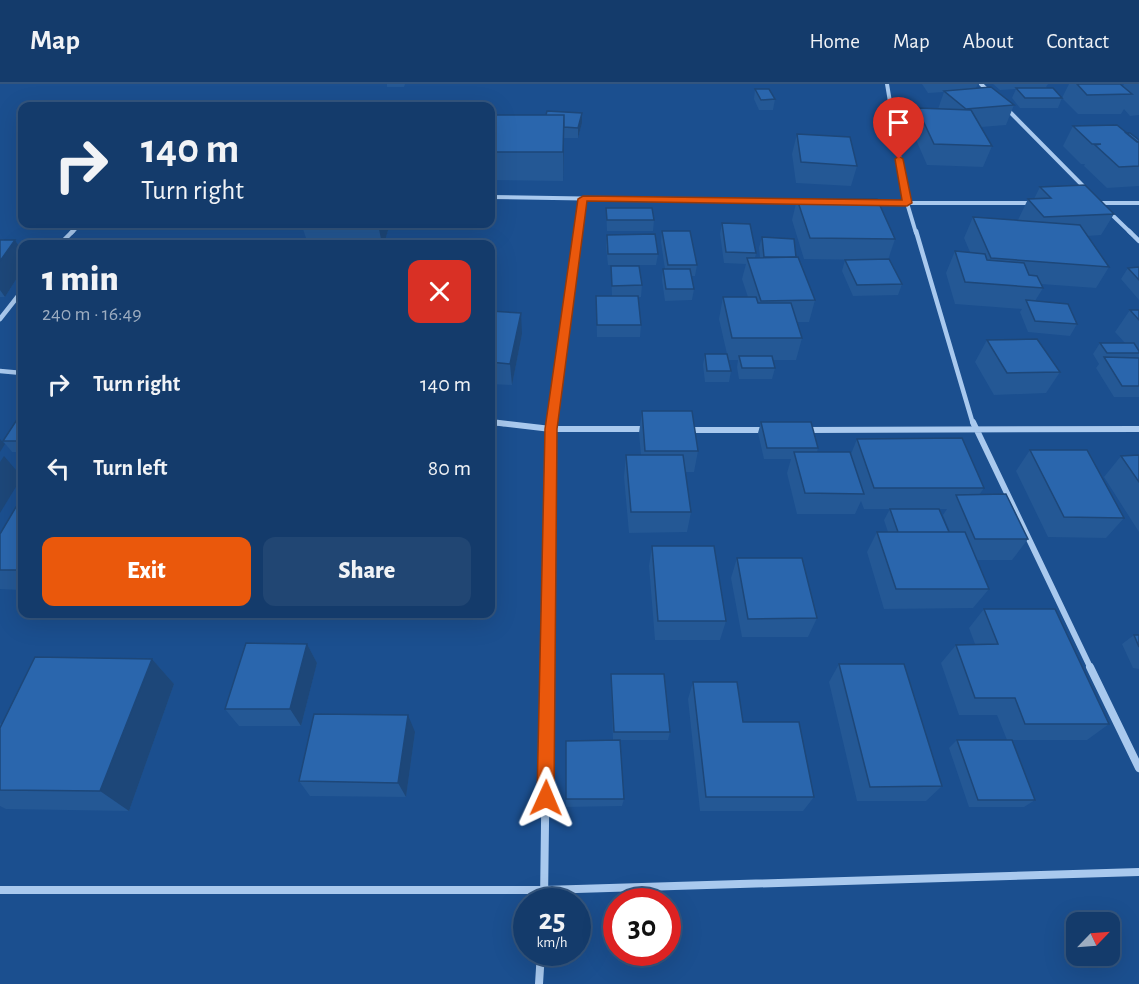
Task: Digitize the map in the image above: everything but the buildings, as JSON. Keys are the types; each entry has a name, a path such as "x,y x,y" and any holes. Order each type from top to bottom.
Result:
{"street":[{"path":"887,84 907,203 976,432 1139,768"},
{"path":"981,84 1139,241"},
{"path":"495,197 803,202"},
{"path":"544,888 551,429 583,199"},
{"path":"861,203 1044,203"},
{"path":"1089,204 1139,203"},
{"path":"64,240 76,228"},
{"path":"0,319 18,296"},
{"path":"0,371 18,373"},
{"path":"495,423 551,429 657,429"},
{"path":"799,430 976,432 1139,429"},
{"path":"681,430 775,430"},
{"path":"591,889 1139,872"},
{"path":"0,890 513,890"},
{"path":"539,984 540,966"}],"route":[{"path":"546,798 551,429 583,199 907,203 899,159"}]}
